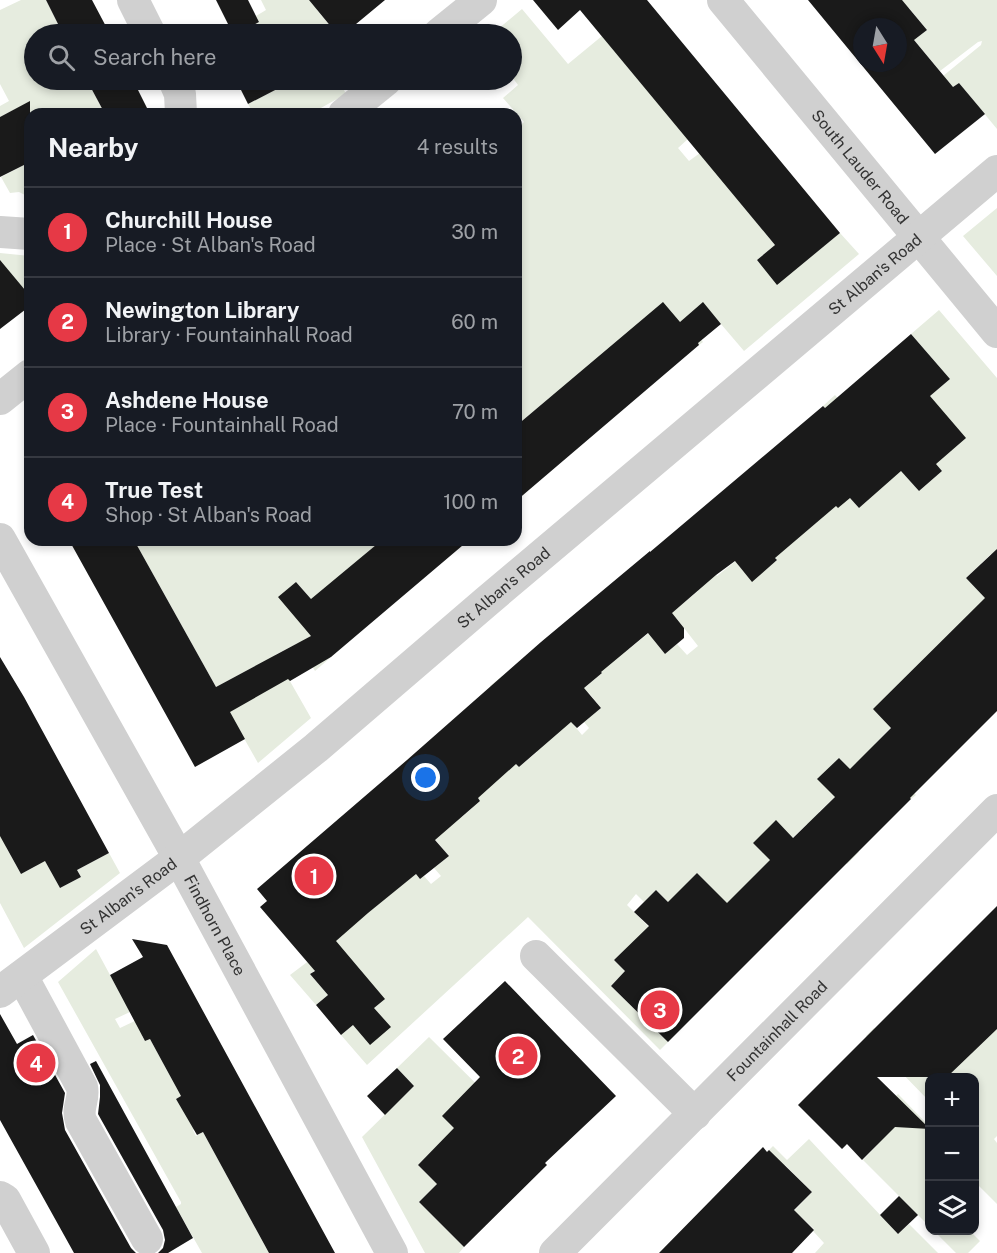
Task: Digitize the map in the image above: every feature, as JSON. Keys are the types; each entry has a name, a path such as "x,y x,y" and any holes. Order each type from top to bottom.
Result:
{"street":[{"path":"133,0 145,24"},
{"path":"451,24 481,0"},
{"name":"South Lauder Road","path":"723,0 997,332"},
{"path":"178,90 181,108"},
{"path":"351,108 374,90"},
{"name":"St Alban's Road","path":"11,984 178,858 316,748 997,171"},
{"path":"0,232 24,234"},
{"path":"0,399 24,380"},
{"name":"Findhorn Place","path":"0,539 178,858 392,1253"},
{"name":"Fountainhall Road","path":"555,1253 997,810"},
{"path":"536,956 695,1114"},
{"path":"11,984 82,1088 84,1094 79,1108 81,1121 147,1239"},
{"path":"0,1197 5,1200 34,1253"}],"shaded area":[{"path":"21,0 46,0 58,24 24,24 24,90 92,90 102,108 28,108 26,104 0,117 0,106 9,101 0,84 0,10"},
{"path":"261,0 329,0 317,10 329,24 255,24 259,22 256,16 266,10"},
{"path":"881,0 997,0 997,129 959,83 953,87 943,76 981,45 982,41 940,71 914,40 927,30 909,8"},
{"path":"522,9 568,64 602,36 688,139 678,148 689,161 700,153 775,245 757,260 777,284 840,233 859,254 744,351 703,303 684,319 703,342 699,345 663,303 522,421 522,124 524,122 522,108 512,108 503,98 512,90 522,90 522,24 504,24"},
{"path":"275,90 344,90 346,94 321,108 250,108 248,104"},
{"path":"24,165 24,194 19,192 10,193 1,177"},
{"path":"997,208 997,276 963,236"},
{"path":"0,253 24,255 24,293 0,281"},
{"path":"939,310 997,378 997,560 991,554 966,578 997,610 875,744 919,789 914,793 916,795 911,799 872,760 849,774 849,768 839,758 828,769 837,795 819,812 859,852 847,864 807,824 789,841 753,843 762,852 769,852 774,857 754,876 794,916 783,927 725,906 720,897 697,873 687,883 698,932 656,890 644,902 636,894 627,905 677,955 625,950 614,960 625,971 611,986 668,1042 660,1050 528,917 367,1065 341,1035 353,1025 390,1027 331,957 310,974 328,995 316,1005 290,975 343,935 319,906 394,886 337,820 342,816 381,862 395,850 420,879 424,876 431,884 441,876 434,868 449,856 424,826 462,817 480,801 471,790 509,756 519,767 537,752 534,736 490,686 502,676 543,724 564,713 582,735 589,728 584,722 601,708 589,693 582,690 602,673 597,667 622,640 629,649 650,632 665,654 677,644 687,655 698,646 677,619 669,615 698,591 660,545 694,550 717,576 737,560 739,566 752,581 777,560 764,545 806,531 817,522 802,505 850,498 859,508 868,500 863,452 823,406 835,395 919,491 942,471 899,422 950,379 911,334"},
{"path":"137,546 375,546 312,600 296,582 279,597 330,658 315,671 298,643 275,655 311,718 258,763 220,696 268,690 255,666 216,687"},
{"path":"0,828 7,849 21,874 36,866 38,860 43,857 60,888 81,877 77,870 109,853 120,873 24,948 0,903"},
{"path":"96,949 130,1012 115,1019 120,1028 139,1019 146,1032 142,1036 145,1041 150,1039 181,1096 176,1099 198,1127 193,1130 196,1136 203,1132 269,1253 202,1253 176,1207 181,1202 58,982"},
{"path":"943,960 987,1003 997,996 997,1136 994,1139 997,1143 997,1204 979,1186 979,1073 951,1073 955,1069 977,1016 932,971"},
{"path":"874,1028 919,1074 932,1071 932,1073 925,1073 925,1097 866,1036"},
{"path":"429,1037 549,1156 440,1143 418,1165 432,1179 439,1182 419,1202 464,1247 459,1253 425,1253 362,1137 414,1086 397,1068"},
{"path":"898,1094 925,1122 925,1222 863,1160 877,1145 862,1130"},
{"path":"809,1139 898,1234 909,1224 938,1253 815,1253 824,1243 813,1231 814,1229 801,1217 792,1213 812,1192 785,1165 783,1167 767,1152 773,1146 787,1160"},
{"path":"938,1235 974,1235 980,1241 968,1253 956,1253"}],"building":[{"path":"46,0 92,0 105,24 58,24"},
{"path":"216,0 248,0 259,22 228,24"},
{"path":"309,0 385,0 356,24 329,24"},
{"path":"533,0 647,0 840,233 777,285 757,260 775,245 580,10 558,30"},
{"path":"808,0 902,0 927,30 914,40 953,87 959,83 985,114 935,154 867,72 907,72 907,18 853,18 853,55"},
{"path":"92,90 138,90 147,108 102,108"},
{"path":"241,90 275,90 248,104"},
{"path":"30,101 30,108 24,108 24,165 0,177 0,117"},
{"path":"0,260 24,289 24,311 0,329"},
{"path":"663,302 680,322 703,302 721,324 522,496 522,421"},
{"path":"911,334 950,379 930,396 966,438 936,464 942,471 919,491 901,471 859,508 850,498 838,508 836,506 775,558 777,560 752,582 735,561 672,613 684,628 684,638 665,654 648,633 601,672 584,688 601,708 577,728 571,722 519,767 516,764 478,798 480,801 435,840 449,856 420,879 416,874 336,941 385,999 374,1008 391,1027 370,1045 353,1025 341,1035 316,1005 328,995 310,974 315,971 260,907 267,901 257,889 541,642 823,406 825,408"},
{"path":"72,546 137,546 216,687 311,636 278,597 296,582 311,599 375,546 462,546 331,657 230,712 245,739 195,767"},
{"path":"997,549 997,711 668,1042 611,986 625,971 614,960 649,926 634,912 656,890 668,902 697,873 727,903 770,860 753,843 776,820 793,838 835,797 817,779 839,758 850,769 891,728 873,709 985,598 966,578"},
{"path":"0,657 109,853 77,870 81,877 60,888 45,861 21,874 0,836"},
{"path":"997,906 997,1029 951,1073 925,1073 925,1077 877,1077 925,1124 925,1129 895,1127 862,1160 847,1144 842,1149 798,1105"},
{"path":"132,939 167,945 335,1253 269,1253 203,1132 197,1135 176,1099 181,1096 150,1039 145,1041 110,975 143,957"},
{"path":"505,981 616,1096 545,1163 547,1165 464,1247 419,1202 437,1184 418,1165 454,1128 442,1116 480,1077 443,1039"},
{"path":"0,1014 17,1044 33,1035 65,1093 62,1113 65,1130 131,1248 136,1253 74,1253 0,1120"},
{"path":"96,1061 193,1238 168,1253 158,1253 163,1248 165,1240 163,1230 98,1114 100,1085 90,1064"},
{"path":"397,1068 414,1086 385,1115 367,1096"},
{"path":"763,1147 767,1152 769,1150 812,1192 794,1210 814,1230 792,1253 659,1253"},
{"path":"899,1196 918,1215 898,1234 880,1215"}],"place":[{"name":"Churchill House","path":"314,876"},
{"name":"Ashdene House","path":"660,1010"},
{"name":"Newington Library","path":"518,1056"},
{"name":"True Test","path":"36,1063"}]}
